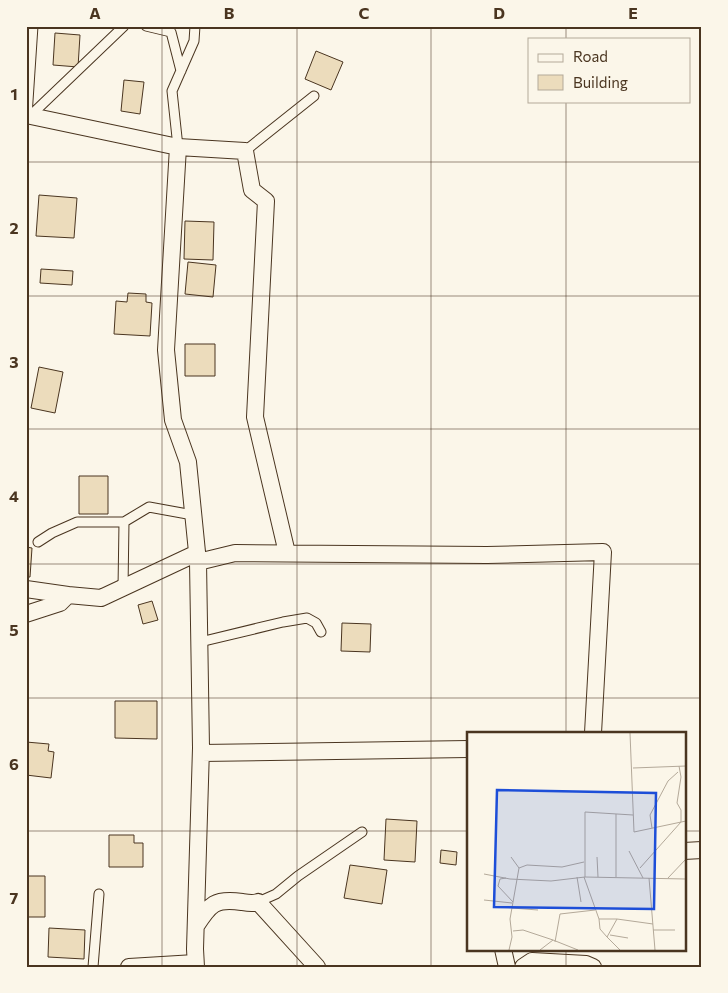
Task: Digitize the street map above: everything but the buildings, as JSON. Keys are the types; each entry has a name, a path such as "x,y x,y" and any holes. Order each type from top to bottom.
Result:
{"street":[{"path":"28,116 178,147 245,152 252,190 266,201 255,418 287,554"},
{"path":"129,967 196,965 201,753 198,558 188,462 173,420 166,350 178,147"},
{"path":"26,589 101,598 198,558 235,553 487,555 603,552 593,732"},
{"path":"26,614 60,602 68,595"},
{"path":"201,753 467,749"},
{"path":"686,851 702,850"},
{"path":"196,928 208,907 216,902 228,900 254,904 258,902 317,967"},
{"path":"503,950 507,967"},
{"path":"523,967 532,961 586,964 593,967"}],"lane":[{"path":"28,116 33,26"},
{"path":"28,116 124,26"},
{"path":"146,26 171,32 181,71"},
{"path":"178,147 172,91 194,41 195,26"},
{"path":"245,152 314,96"},
{"path":"38,542 52,533 77,522 124,522 148,507 193,515"},
{"path":"123,588 124,522"},
{"path":"200,642 307,618 316,623 321,632"},
{"path":"258,902 276,894 298,876 362,832"},
{"path":"93,967 99,894"}]}
